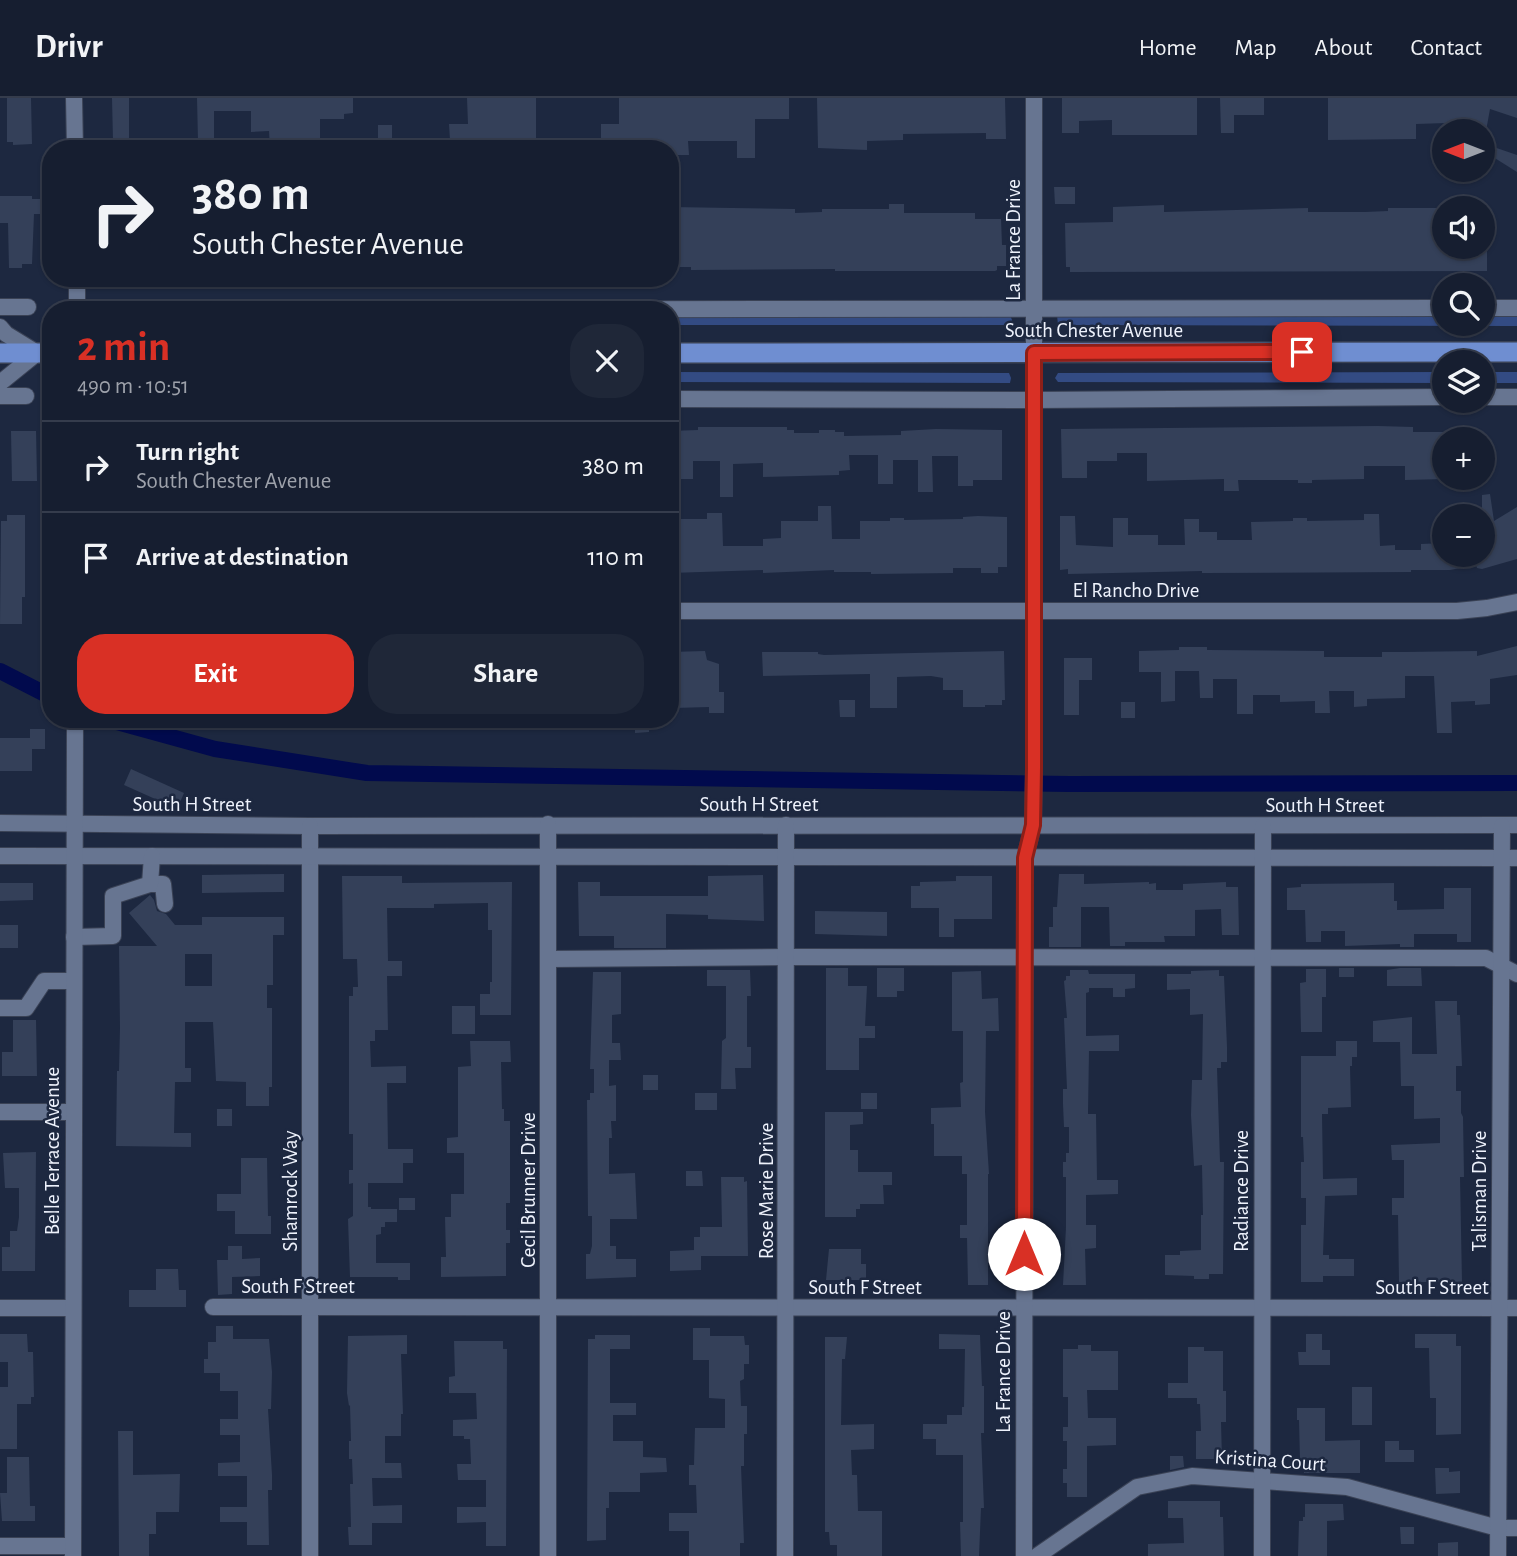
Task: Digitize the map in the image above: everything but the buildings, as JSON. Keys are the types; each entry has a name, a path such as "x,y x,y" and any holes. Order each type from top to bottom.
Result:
{"main road":[{"name":"South Chester Avenue","path":"679,353 1517,352"},
{"path":"0,353 42,353"}],"street":[{"path":"74,98 75,140"},
{"name":"La France Drive","path":"1024,1556 1025,858 1033,825 1034,797 1034,98"},
{"path":"0,307 28,307"},
{"path":"679,309 1432,308"},
{"path":"1495,308 1517,308"},
{"path":"0,327 6,334 42,352"},
{"path":"0,383 42,354"},
{"path":"0,396 26,396"},
{"path":"679,399 1432,397"},
{"path":"1495,397 1517,397"},
{"name":"El Rancho Drive","path":"679,611 1457,611 1517,602"},
{"name":"Belle Terrace Avenue","path":"73,1551 75,728"},
{"name":"South H Street","path":"0,823 1510,825"},
{"name":"Cecil Brunner Drive","path":"548,824 548,1556"},
{"name":"Shamrock Way","path":"310,825 310,1556"},
{"name":"Rose Marie Drive","path":"786,825 786,1556"},
{"name":"Talisman Drive","path":"1498,1556 1500,1308 1509,1078 1501,966 1510,825"},
{"name":"Radiance Drive","path":"1262,1556 1263,826"},
{"path":"0,856 1509,858"},
{"path":"150,884 152,856"},
{"path":"74,937 113,936 113,896 150,884 163,884 165,904"},
{"path":"549,959 1486,958 1517,974"},
{"path":"0,1008 26,1008 44,981 74,981"},
{"path":"0,1112 74,1112"},
{"name":"South F Street","path":"214,1307 1517,1308"},
{"path":"0,1308 73,1308"},
{"name":"Kristina Court","path":"1037,1556 1137,1487 1192,1476 1347,1488 1498,1528 1517,1528"},
{"path":"0,1546 73,1551"}],"shaded area":[{"path":"679,314 1010,315 1010,325 679,325"},
{"path":"1517,314 1517,326 1495,326 1495,315"},
{"path":"1057,315 1432,315 1432,326 1058,325"},
{"path":"679,372 1009,373 1010,383 679,382"},
{"path":"1432,372 1432,383 1058,382 1055,378 1058,373"},
{"path":"1495,372 1517,372 1517,383 1495,383"}],"waterway":[{"path":"0,671 42,692"},
{"path":"139,728 215,749 367,773 1070,784 1517,783"}],"route":[{"path":"1024,1254 1025,858 1033,825 1034,768 1034,353 1302,352"}]}
